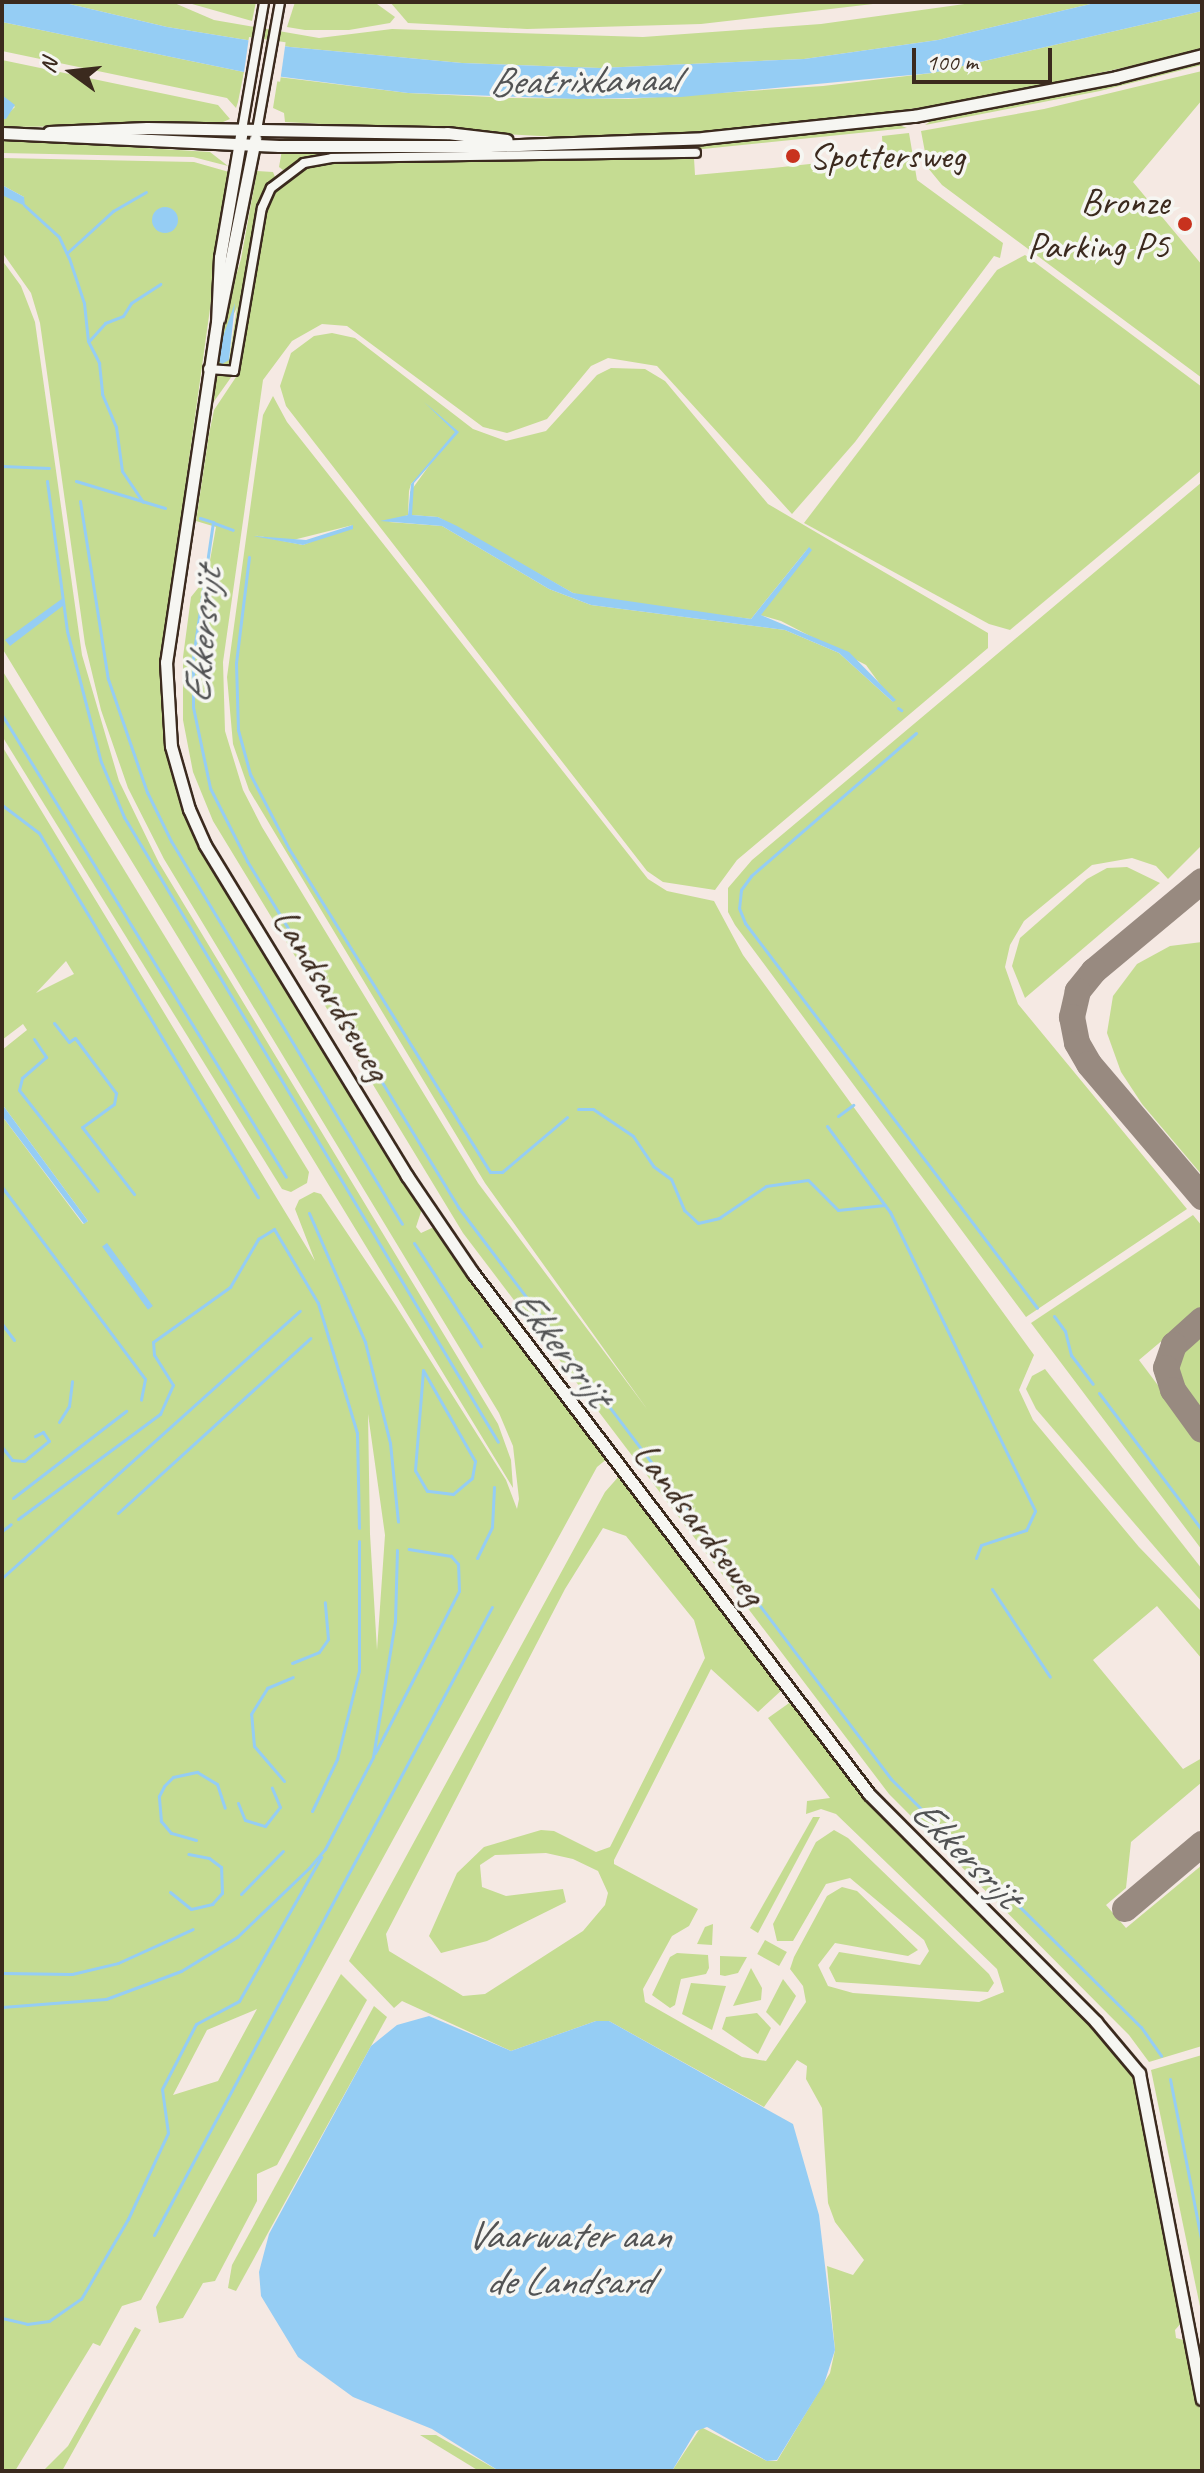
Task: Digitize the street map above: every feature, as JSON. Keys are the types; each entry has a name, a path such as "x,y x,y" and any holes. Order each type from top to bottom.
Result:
{"street":[{"path":"257,130 280,2"},
{"path":"242,130 262,6"},
{"path":"2,133 254,145 649,141 824,128 1000,101 1202,55"},
{"path":"39,134 115,128 447,133 515,142"},
{"name":"Landsardseweg","path":"242,130 220,257 217,322 165,681 179,782 205,845 433,1217 618,1465 869,1794 1096,2022 1139,2073 1202,2399"},
{"name":"Landsardseweg","path":"217,322 225,305 257,130"},
{"path":"208,369 234,371 260,215 283,177 304,163 332,158 696,153"}],"green space":[{"path":"61,2 172,2 214,20 319,38 392,29 643,37 821,24 979,2 1099,2 938,40 804,59 600,68 462,63 290,47 167,27"},
{"path":"185,2 256,2 252,21"},
{"path":"295,2 377,4 395,17 390,23 349,30 287,27"},
{"path":"390,2 890,2 701,24 527,29 408,23"},
{"path":"1202,11 1202,50 997,96 823,122 702,133 558,137 285,122 284,113 273,108 278,77 408,93 510,98 628,99 823,86 932,73"},
{"path":"2,22 244,72 236,108 227,98 2,51"},
{"path":"2,60 218,105 230,119 216,125 2,127 2,119 15,107 2,95"},
{"path":"1202,61 1202,65 1100,91 925,125 935,118"},
{"path":"1202,71 1202,100 1133,182 1202,265 1202,378 942,185 928,168 921,131 1044,109"},
{"path":"896,124 907,128 703,149 321,155 283,170 279,167 282,150 632,147"},
{"path":"909,133 917,180 1003,243 1000,258 994,256 855,442 792,514 657,366 608,358 591,366 547,419 507,433 483,427 347,326 322,324 292,341 263,380 223,662 225,731 243,790 262,827 478,1183 647,1409 485,1183 249,790 233,744 227,677 263,415 273,396 287,422 648,879 667,891 714,901 743,955 1034,1355 1019,1390 1033,1420 1139,1547 1202,1612 1202,1659 1157,1606 1093,1660 1183,1769 1202,1758 1202,1782 1131,1842 1126,1888 1106,1905 1126,1928 1202,1865 1202,2046 1149,2062 1129,2035 889,1794 463,1233 213,821 193,772 183,720 183,657 191,597 207,577 216,527 196,521 209,434 214,410 236,377 264,218 280,183 299,169 323,162 694,158 695,175 883,156 882,136","holes":["353,525 303,545 253,535 289,541"]},
{"path":"448,136 492,143 283,142 284,138"},
{"path":"2,139 210,152 228,166 193,157 2,153"},
{"path":"2,158 194,162 229,172 163,647 163,723 177,786 183,805 422,1209 416,1227 421,1233 434,1227 608,1458 597,1467 141,2300 122,2306 100,2346 93,2343 15,2471 2,2471 2,1116 83,1224 88,1221 2,1104 2,1050 27,1030 23,1024 2,1040 2,746 315,1261 295,1209 299,1200 314,1192 321,1194 396,1306 506,1480 517,1509 519,1499 513,1446 499,1413 164,859 128,788 101,710 85,644 40,323 31,293 2,252 2,195 24,197 2,185","holes":["66,961 74,974 36,993","368,1414 385,1535 377,1650 370,1534","257,2009 218,2081 173,2095 207,2030"]},
{"path":"257,171 273,172 275,177 259,204 231,362 223,367 215,363 217,340 241,259","holes":["237,307 229,360 217,358"]},
{"path":"1025,255 1202,387 1202,470 1010,630 989,624 804,523 997,270"},
{"path":"2,260 21,286 35,322 82,655 119,781 159,863 498,1424 511,1460 513,1488 2,648"},
{"path":"332,333 355,338 473,429 506,441 546,431 597,375 611,368 645,369 665,381 768,504 988,633 988,648 737,860 715,890 663,882 647,871 286,406 280,386 291,353 314,336","holes":["431,463 410,492 411,515 438,517 573,593 596,600 751,619 809,547 760,615 781,621 866,665 893,702 839,653 785,630 591,605 549,589 442,526 389,522 408,515 409,491 411,484"]},
{"path":"215,374 232,376 210,407"},
{"path":"1202,482 1202,845 1168,879 1156,866 1132,858 1092,865 1024,921 1010,945 1005,967 1018,1004 1187,1209 1026,1317 735,925 728,912 728,888 752,860"},
{"path":"2,670 309,1172 307,1183 291,1192 282,1189 2,736"},
{"path":"1127,867 1160,883 1025,998 1012,966 1020,938 1087,879 1107,868"},
{"path":"1202,942 1202,1175 1142,1104 1121,1072 1107,1033 1113,996 1137,964 1170,946"},
{"path":"1193,1215 1202,1226 1202,1307 1139,1360 1202,1444 1202,1550 1031,1323"},
{"path":"1202,1332 1202,1416 1178,1373 1184,1350"},
{"path":"1045,1369 1202,1569 1202,1602 1036,1409 1026,1389 1032,1376"},
{"path":"620,1475 783,1689 758,1712 711,1669 614,1860 614,1864 698,1909 689,1926 672,1936 643,1989 645,2002 742,2057 766,2061 806,2002 803,1986 790,1969 794,1957 827,1896 842,1887 857,1891 918,1950 908,1956 835,1943 818,1965 828,1986 853,1993 979,2002 1004,1992 997,1969 836,1814 821,1809 806,1814 807,1801 830,1798 768,1718 792,1701 838,1762 1127,2062 1140,2101 1183,2321 1175,2330 1176,2338 1187,2341 1202,2420 1202,2471 672,2471 701,2427 767,2461 777,2461 830,2373 835,2350 827,2266 853,2275 864,2260 835,2222 828,2203 822,2108 806,2079 807,2066 797,2060 764,2107 609,2021 596,2021 511,2051 402,2001 394,2008 349,1961 605,1492","holes":["603,1528 626,1536 694,1620 705,1658 610,1847 596,1852 554,1831 541,1830 484,1847 457,1873 429,1936 441,1953 487,1941 566,1902 563,1889 506,1896 482,1887 480,1865 495,1855 546,1853 573,1859 598,1871 608,1893 605,1905 583,1931 485,1994 463,1996 389,1951 386,1934 565,1589"]},
{"path":"813,1817 820,1817 758,1933 750,1928"},
{"path":"834,1830 848,1838 989,1974 994,1983 988,1992 836,1982 829,1968 839,1952 920,1965 929,1951 924,1940 850,1878 826,1884 793,1941 777,1941 773,1924 816,1842"},
{"path":"713,1924 712,1945 697,1944 705,1927"},
{"path":"765,1940 787,1952 779,1966 757,1954"},
{"path":"677,1953 708,1955 709,1968 706,1974 681,1979 675,2005 670,2008 652,1995 670,1957"},
{"path":"720,1956 747,1957 738,1973 725,1976 720,1975"},
{"path":"751,1968 762,1988 761,2000 733,2006"},
{"path":"341,1974 367,2000 277,2165 257,2174 257,2201 215,2281 203,2283 183,2318 159,2323 156,2307"},
{"path":"783,1979 796,1996 780,2026 766,2012"},
{"path":"691,1983 726,1986 712,2030 682,2014"},
{"path":"374,2006 387,2017 236,2291 228,2288 232,2265"},
{"path":"757,2013 771,2028 758,2054 722,2029 726,2017"},
{"path":"1202,2055 1202,2316 1151,2070"},
{"path":"135,2327 141,2330 62,2471 43,2471 68,2446"},
{"path":"420,2435 436,2435 499,2471 479,2471"}],"water":[{"name":"Beatrixkanaal","path":"2,2 61,2 167,27 290,47 462,63 600,68 804,59 938,40 1099,2 1202,2 1202,11 932,73 681,97 579,99 408,93 244,72 2,22"},
{"path":"2,95 15,105 6,119 2,119"},
{"path":"2,185 24,197 25,206 2,195"},
{"path":"165,207 174,211 178,220 174,229 165,233 156,229 152,220 156,211"},
{"path":"235,303 229,360 222,364 217,360 220,345"},
{"path":"424,402 459,432 414,483 412,515 438,517 457,526 573,593 751,619 809,547 812,550 761,615 849,652 896,700 893,702 839,653 785,630 591,605 549,589 442,526 380,521 408,515 411,484 455,432"},
{"path":"353,525 353,529 303,545 253,536 306,540"},
{"path":"63,598 64,605 10,646 5,640"},
{"path":"2,1104 88,1221 84,1224 2,1116"},
{"path":"107,1243 153,1306 148,1310 102,1247"},
{"name":"Vaarwater aan de Landsard","path":"429,2016 511,2051 596,2021 609,2021 793,2124 819,2215 835,2350 824,2384 777,2460 767,2461 707,2427 696,2431 672,2471 499,2471 432,2429 353,2397 298,2357 261,2296 259,2272 269,2234 371,2046 397,2025"}],"pier":[{"path":"249,37 286,42 280,82 243,77"}],"waterway":[{"path":"68,252 113,211 146,192"},
{"name":"Ekkersrijt","path":"24,205 59,237 69,258 84,303 88,341 99,363 102,394 116,427 122,471 143,502"},
{"path":"89,341 105,323 123,316 131,303 160,284"},
{"name":"Ekkersrijt","path":"2,466 49,468"},
{"path":"47,481 67,631 101,762 124,817 498,1442"},
{"name":"Ekkersrijt","path":"76,481 165,508"},
{"path":"80,501 108,679 147,792 171,841 402,1224"},
{"name":"Ekkersrijt","path":"200,518 213,522 193,658 193,707 210,788 247,861 458,1207 891,1779 1141,2027 1161,2056"},
{"name":"Ekkersrijt","path":"214,523 233,530"},
{"path":"249,557 236,663 238,730 250,774 289,849 490,1172 502,1172 567,1117"},
{"path":"2,715 286,1177"},
{"name":"Ekkersrijt","path":"916,733 751,876 741,890 739,908 745,923 1037,1308"},
{"path":"2,805 39,833 258,1197"},
{"path":"54,1023 69,1042 75,1038 116,1093 114,1104 82,1127 134,1194"},
{"path":"34,1039 46,1057 22,1078 19,1090 98,1191"},
{"path":"838,1116 853,1105"},
{"path":"578,1109 593,1109 633,1136 653,1166 671,1179 684,1210 698,1223 719,1218 766,1186 808,1180 838,1210 885,1205"},
{"path":"827,1126 890,1212 1035,1511 1026,1530 981,1545 976,1558"},
{"path":"2,1187 145,1379 141,1400"},
{"path":"309,1213 365,1342 390,1443 398,1522"},
{"path":"18,1519 160,1414 173,1385 154,1355 153,1342 230,1287 258,1239 274,1229 318,1303 357,1433 359,1528"},
{"path":"414,1243 481,1346"},
{"path":"2,1578 300,1311"},
{"name":"Ekkersrijt","path":"1054,1316 1065,1331 1071,1355 1093,1384"},
{"path":"2,1324 14,1340"},
{"path":"118,1513 310,1338"},
{"path":"423,1370 475,1461 472,1478 453,1494 427,1491 415,1470 423,1370"},
{"path":"59,1422 69,1406 72,1381"},
{"name":"Ekkersrijt","path":"1099,1393 1202,1530"},
{"path":"13,1498 126,1411"},
{"path":"2,1447 12,1460 24,1461 49,1441 43,1432 35,1436"},
{"path":"477,1558 492,1527 494,1487"},
{"path":"2,1531 11,1524"},
{"path":"312,1811 337,1759 359,1671 359,1541"},
{"path":"375,1753 459,1591 458,1564 451,1556 409,1549"},
{"path":"2,2007 106,1999 181,1971 237,1937 309,1868 325,1849 373,1757 395,1621 397,1550"},
{"path":"992,1589 1050,1677"},
{"path":"292,1663 319,1652 328,1639 325,1602"},
{"path":"154,2235 492,1607"},
{"path":"284,1781 254,1746 251,1714 267,1688 293,1677"},
{"path":"196,1840 171,1833 161,1821 159,1796 164,1786 173,1777 197,1772 217,1784 225,1808"},
{"path":"238,1803 245,1820 265,1826 280,1807 272,1788"},
{"path":"241,1894 283,1851"},
{"path":"170,1892 191,1909 212,1904 222,1893 221,1867 209,1858 188,1854"},
{"path":"2,2318 27,2324 49,2321 81,2299 128,2219 168,2133 162,2089 196,2024 239,2001 321,1857"},
{"path":"2,1973 72,1974 118,1963 193,1929"},
{"name":"Ekkersrijt","path":"1170,2079 1202,2243"}],"taxiway":[{"path":"1202,881 1094,971 1078,991 1072,1017 1077,1043 1089,1064 1202,1197"},
{"path":"1202,1320 1174,1345 1166,1368 1173,1390 1202,1430"},
{"path":"1125,1909 1202,1844"}],"place":[{"name":"Spottersweg","path":"793,156"},
{"name":"Bronze Parking P5","path":"1185,224"}]}
